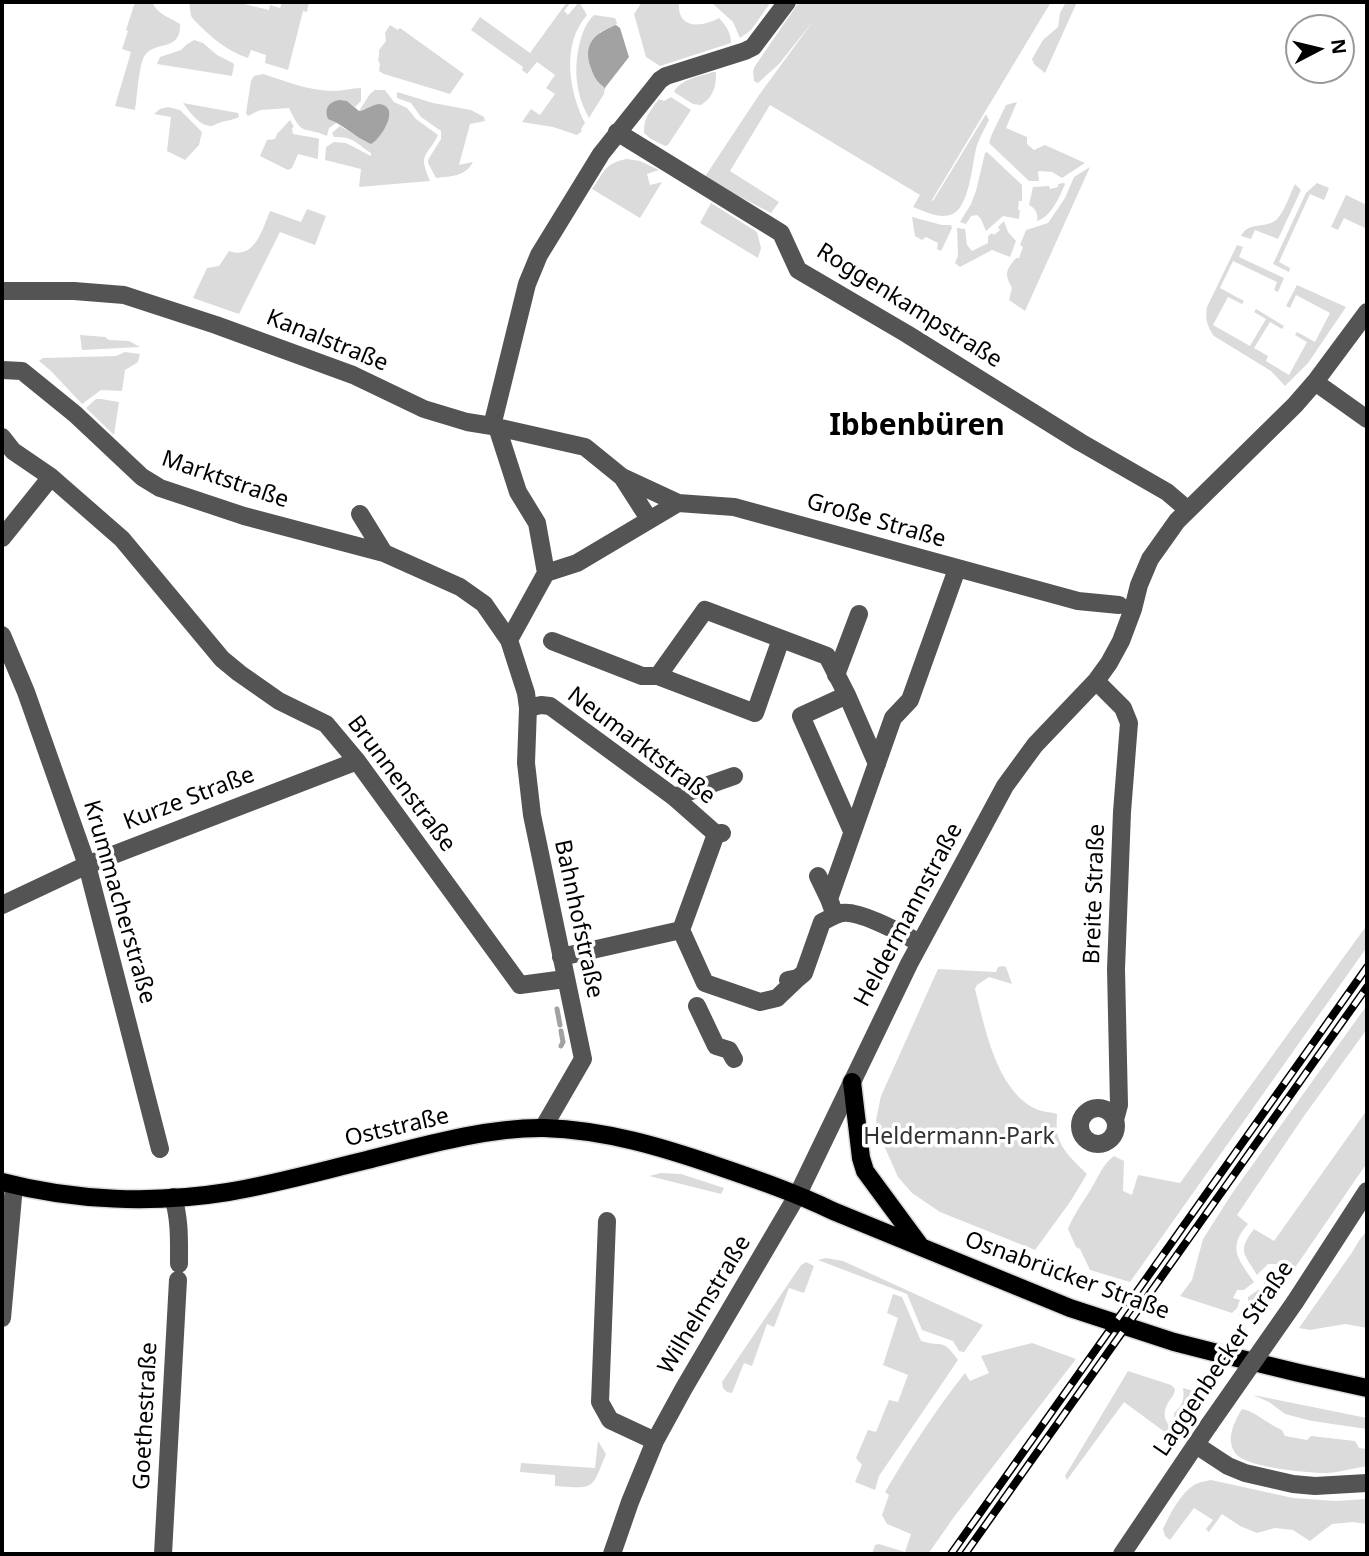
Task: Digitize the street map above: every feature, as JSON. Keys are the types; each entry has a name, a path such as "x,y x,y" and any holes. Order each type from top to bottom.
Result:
{"main road":[{"path":"852,1082 865,1171 921,1247"},
{"name":"Oststraße","path":"8,1184 92,1198 225,1193 269,1185 439,1142 506,1130 543,1128 593,1132 648,1144 798,1194"},
{"name":"Osnabrücker Straße","path":"798,1194 833,1211 1070,1308 1174,1342 1367,1388"}],"street":[{"path":"509,640 546,573 537,523 518,492 495,426 527,284 539,255 601,154 660,80 753,47 787,2"},
{"name":"Roggenkampstraße","path":"617,132 781,233 798,270 907,334 1080,443 1167,492 1187,509"},
{"name":"Kanalstraße","path":"2,291 74,291 124,295 353,375 424,409 467,422 585,447 619,475"},
{"path":"1096,681 1121,641 1150,559 1187,509 1295,405 1367,312"},
{"name":"Marktstraße","path":"2,370 22,371 75,414 142,477 160,488 244,516 384,553 460,587 484,604"},
{"path":"1315,382 1367,419"},
{"name":"Brunnenstraße","path":"2,437 13,451 51,477 122,539 222,659 279,701 326,724 357,761 520,985 565,979"},
{"path":"619,475 649,519"},
{"name":"Große Straße","path":"619,475 678,503 734,507 1078,601 1119,606"},
{"path":"2,538 51,477"},
{"path":"546,573 577,563 678,503"},
{"path":"360,514 384,553"},
{"path":"561,957 681,930 705,983 760,1002 777,998 793,979 804,973 822,922 832,907 852,831 893,718 910,700 957,569"},
{"name":"Bahnhofstraße","path":"484,604 509,640 526,693 526,763 532,816 583,1059 543,1128"},
{"path":"658,676 705,610 827,656 877,764"},
{"path":"836,675 859,614"},
{"name":"Krummacherstraße","path":"2,635 26,692 87,865 160,1149"},
{"path":"552,641 642,676 658,676 755,713 781,639"},
{"name":"Heldermannstraße","path":"798,1194 920,943 1005,786 1035,745 1096,681"},
{"name":"Breite Straße","path":"1096,681 1123,708 1129,723 1121,825 1116,969 1119,1105 1115,1120"},
{"path":"847,695 801,716 852,831"},
{"name":"Neumarktstraße","path":"528,708 550,706 689,794 719,833 681,930"},
{"name":"Kurze Straße","path":"2,905 87,865 357,761"},
{"path":"689,794 734,776"},
{"path":"818,876 832,907 875,921 920,943"},
{"path":"697,1006 716,1046 729,1050 734,1059"},
{"path":"2,1318 8,1184"},
{"name":"Laggenbecker Straße","path":"1122,1554 1295,1302 1367,1191"},
{"name":"Wilhelmstraße","path":"612,1554 655,1441 798,1194"},
{"name":"Goethestraße","path":"163,1554 180,1230 173,1197"},
{"path":"607,1221 600,1402 610,1420 655,1441"},
{"path":"1196,1445 1228,1466 1293,1484 1315,1486 1367,1483"}],"green space":[{"path":"135,2 152,2 160,12 180,24 177,39 145,55 135,110 115,106 131,52 122,49"},
{"path":"189,2 236,2 269,10 270,5 280,8 282,2 309,2 307,12 303,11 288,70 265,63 266,55 251,50 248,58 225,47 194,20"},
{"path":"567,2 571,2 564,11 568,15 579,2 587,15 573,40 571,54 572,83 585,123 577,135 553,127 522,122 531,109 540,115 555,94 546,88 555,75 537,62 527,74 522,70 523,67 471,30 480,17 530,53"},
{"path":"642,2 679,2 682,17 691,24 704,24 719,18 728,29 731,43 660,66 646,57 634,14"},
{"path":"711,2 771,2 751,30 740,38 733,22"},
{"path":"799,2 1051,2 932,200 986,114 989,120 977,145 966,195 957,211 941,216 913,207 920,195 770,105 730,171 779,202 771,213 704,178 759,95 814,20 779,64 758,83 754,81 755,66"},
{"path":"1066,2 1077,2 1045,73 1032,59 1043,40 1058,27 1060,13"},
{"path":"594,15 615,18 617,23 600,32 598,82 605,87 604,94 589,118 578,89 576,69 581,38"},
{"path":"390,25 398,30 400,28 464,74 450,94 379,71 379,50 386,41 385,33"},
{"path":"194,40 233,63 232,76 157,64 160,57 181,50"},
{"path":"716,72 713,91 701,105 693,104 674,92 686,81"},
{"path":"263,74 315,89 333,91 361,88 361,101 355,107 347,101 333,120 336,123 329,128 327,136 301,127 289,108 260,110 248,116 246,113 251,81 254,76"},
{"path":"375,90 385,90 394,102 407,108 416,119 438,135 424,160 430,181 359,187 361,169 325,160 326,147 334,142 346,143 371,156 371,153 354,141 334,137 332,133 340,126 366,142 387,107 380,104 359,111"},
{"path":"397,92 433,103 471,110 484,117 485,121 470,124 459,165 473,162 466,171 436,178 428,160 441,139 441,131 421,117 411,103 397,98"},
{"path":"671,97 691,110 665,146 644,133 644,128 648,114 659,99 664,101"},
{"path":"1017,102 1006,128 1027,137 1027,144 1034,150 1045,145 1085,163 1062,178 1052,172 1039,171 1039,181 1029,181 989,143 1006,105"},
{"path":"183,103 238,113 239,117 212,126 202,124"},
{"path":"168,107 180,110 202,132 199,145 185,160 167,151 171,117 154,114"},
{"path":"290,120 294,127 293,134 319,139 318,159 298,154 292,168 288,170 260,156 267,140 275,139"},
{"path":"987,152 1022,185 1022,201 1019,201 1019,219 1003,216 986,231 977,215 971,216 966,224 960,222 971,204"},
{"path":"627,159 640,161 659,170 647,174 650,185 662,182 640,218 592,189 609,166"},
{"path":"1090,167 1025,311 1009,300 1012,288 1007,275 1008,269 1016,258 1019,258 1023,247 1020,245 1026,230 1048,223 1065,198 1074,177"},
{"path":"1064,183 1054,206 1046,216 1037,221 1036,212 1029,205 1033,187 1049,186 1050,189"},
{"path":"1317,183 1329,188 1324,200 1310,194 1279,262 1290,268 1289,272 1273,264 1306,193"},
{"path":"1295,184 1301,190 1278,239 1255,230 1251,239 1241,236 1248,228 1276,220"},
{"path":"1346,195 1367,205 1367,229 1344,218 1338,230 1331,227"},
{"path":"711,203 757,232 761,248 758,258 700,223"},
{"path":"307,209 326,216 315,245 280,232 239,314 193,298 207,268 219,266 229,251 245,251 256,242 270,211 301,222"},
{"path":"912,217 951,225 941,251 937,249 938,243 926,237 922,240 915,236"},
{"path":"1004,221 1008,232 1016,241 1010,257 992,250 960,267 955,263 958,256 957,228 965,229 967,245 972,251 988,243 988,236 1000,230 998,227"},
{"path":"1237,245 1243,247 1239,257 1284,278 1278,292 1274,290 1277,282 1233,261 1220,288 1244,301 1242,304 1228,297 1213,325 1250,346 1266,319 1254,312 1256,309 1284,326 1282,329 1270,322 1254,348 1268,356 1266,361 1289,375 1307,342 1295,335 1297,332 1315,342 1330,313 1296,295 1290,308 1286,306 1297,285 1346,307 1308,363 1285,386 1271,371 1214,336 1208,326 1207,307"},
{"path":"80,335 129,341 140,347 82,350"},
{"path":"125,352 140,354 138,362 125,370 122,391 101,390 82,404 39,361 43,358 116,356"},
{"path":"96,399 119,402 114,435 86,408"},
{"path":"1367,925 1367,947 1130,1282 1090,1270 1068,1229 1107,1163 1114,1156 1124,1161 1123,1191 1132,1195 1138,1175 1180,1183"},
{"name":"Heldermann-Park","path":"998,967 1006,967 1012,984 989,977 975,989 994,1056 1011,1088 1022,1100 1038,1110 1057,1114 1058,1138 1061,1144 1087,1174 1035,1250 940,1212 912,1193 898,1177 878,1132 876,1120 881,1096 938,969 996,972"},
{"path":"1367,1005 1367,1029 1237,1215 1248,1224 1238,1240 1237,1253 1254,1282 1244,1290 1237,1290 1233,1298 1240,1300 1232,1313 1180,1296 1192,1280 1203,1239 1233,1192"},
{"path":"1367,1110 1367,1163 1292,1272 1276,1264 1268,1264 1257,1275 1244,1252 1249,1236 1254,1229 1274,1241"},
{"path":"661,1173 681,1174 724,1188 721,1194 649,1176"},
{"path":"1367,1231 1367,1328 1345,1324 1310,1330 1299,1328 1360,1239"},
{"path":"826,1258 843,1261 983,1325 964,1352 959,1351 953,1341 922,1330 907,1294 818,1260"},
{"path":"806,1262 814,1266 804,1293 789,1288 774,1327 767,1324 752,1366 744,1363 732,1393 727,1392 722,1382 801,1265"},
{"path":"1267,1271 1278,1272 1282,1276 1284,1286 1259,1320 1239,1315 1248,1302 1248,1297 1258,1290 1263,1290"},
{"path":"893,1294 902,1297 921,1341 942,1344 958,1360 879,1476 875,1490 855,1482 862,1465 856,1458 868,1430 876,1432 889,1400 898,1402 908,1375 883,1365 898,1318 887,1313"},
{"path":"1032,1343 1076,1359 928,1554 872,1554 875,1545 879,1544 905,1552 911,1534 887,1524 882,1515 889,1495 885,1492 954,1387 965,1373 970,1381 989,1373 981,1356"},
{"path":"1128,1371 1171,1385 1175,1389 1165,1410 1165,1419 1181,1435 1177,1441 1124,1402 1067,1480 1065,1476"},
{"path":"1183,1388 1208,1395 1187,1426 1180,1426 1174,1418 1184,1396"},
{"path":"1253,1395 1367,1418 1367,1429 1285,1414 1269,1402"},
{"path":"1242,1409 1282,1430 1285,1436 1307,1440 1311,1436 1355,1441 1359,1448 1367,1449 1367,1466 1316,1473 1278,1468 1242,1459 1233,1449 1231,1437"},
{"path":"598,1441 606,1454 594,1481 585,1487 555,1486 555,1475 520,1472 521,1463 595,1468"},
{"path":"1211,1480 1293,1498 1336,1501 1367,1499 1367,1524 1332,1524 1310,1541 1293,1530 1275,1528 1257,1533 1222,1514 1209,1532 1206,1529 1213,1520 1194,1508 1170,1540 1163,1529 1176,1505 1194,1485"}],"shaded area":[{"path":"616,25 620,28 629,57 604,89 593,74 589,46 596,36"},
{"path":"339,100 347,101 359,111 377,104 386,106 389,117 384,130 375,141 371,144 328,119 328,106"}],"waterway":[{"path":"557,1009 560,1025"},
{"path":"561,1031 561,1046"}],"railway":[{"path":"951,1554 1367,967"},
{"path":"965,1554 1367,987"}],"district":[{"name":"Ibbenbüren","path":"917,426"}]}
